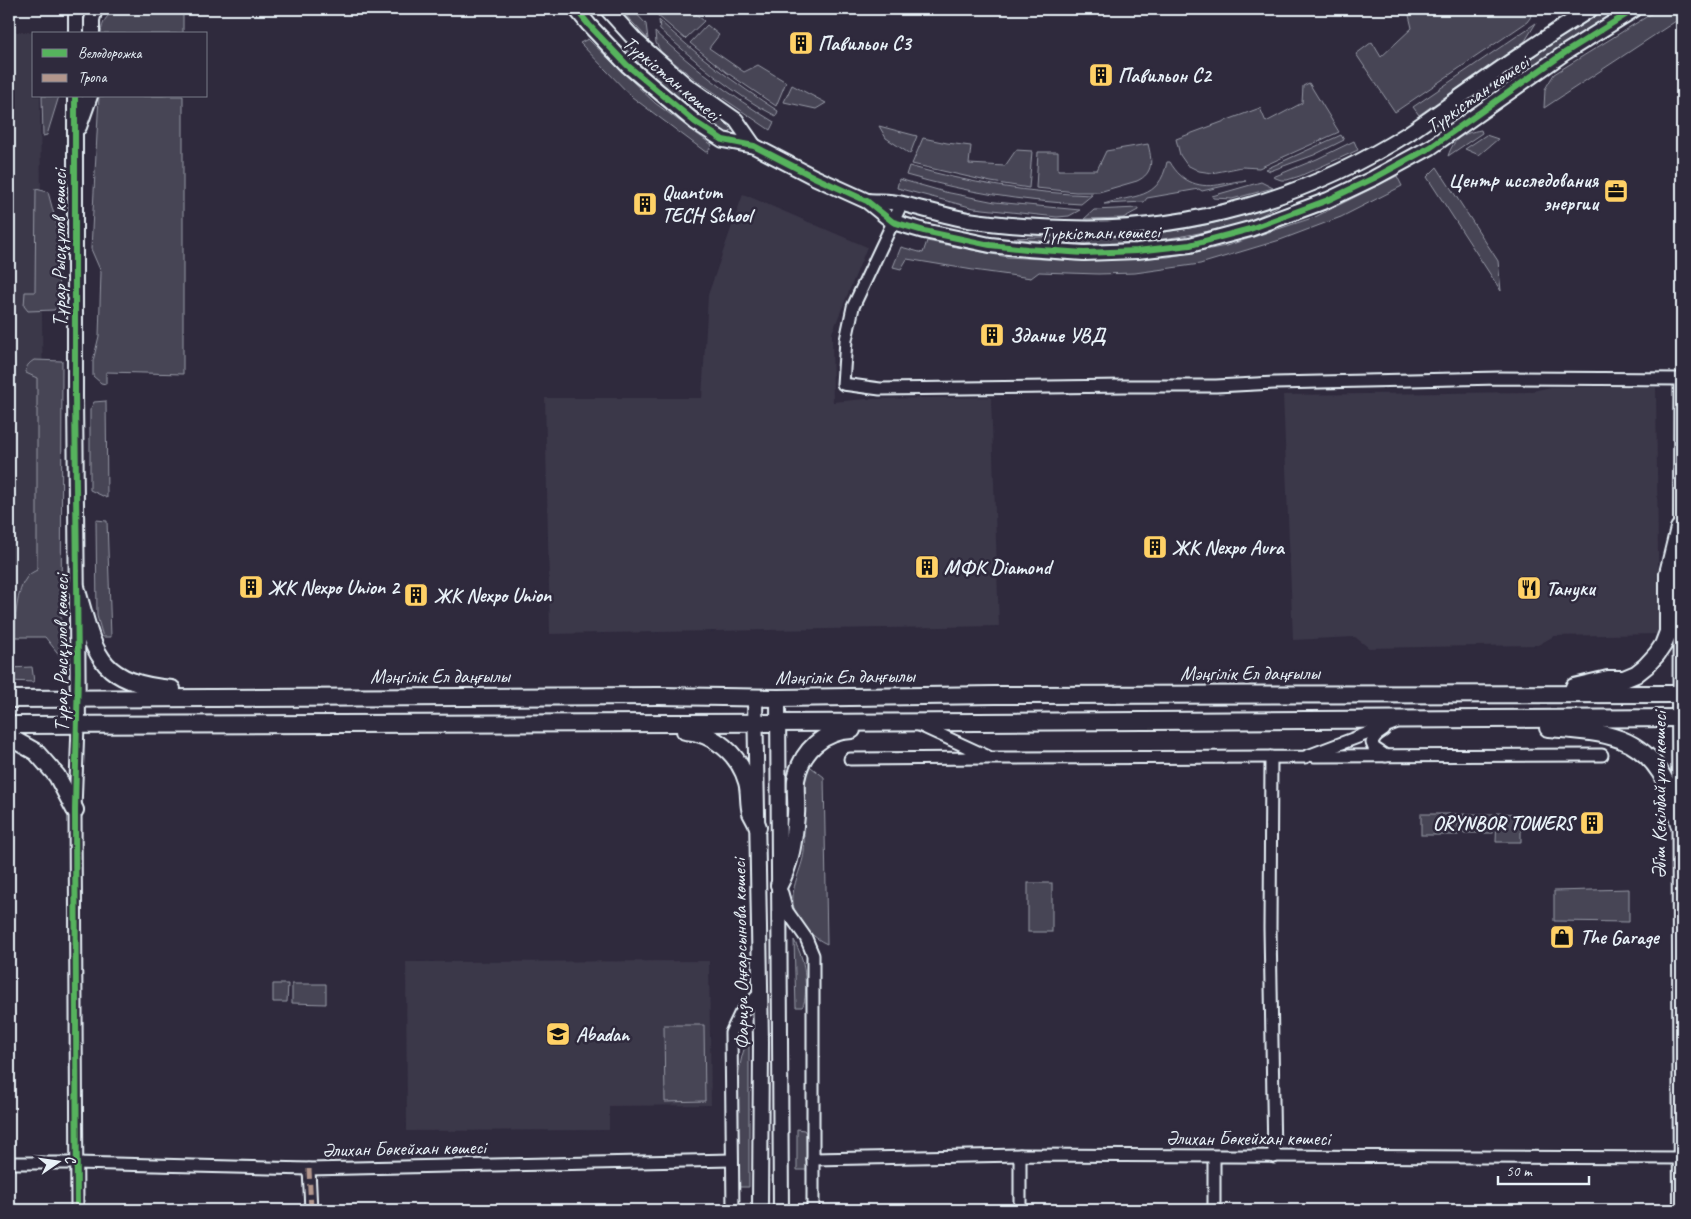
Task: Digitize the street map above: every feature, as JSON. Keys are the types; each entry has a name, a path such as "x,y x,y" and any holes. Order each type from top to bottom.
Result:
{"main road":[{"path":"1560,693 1579,685 1608,679 1624,679 1636,674 1655,657 1663,645 1668,632 1668,573 1681,533"},
{"path":"76,587 92,643 100,659 126,680 149,686 271,698"},
{"name":"Мәңгілік Ел даңғылы","path":"9,699 1680,694"},
{"path":"9,726 779,724 905,721 1680,718"},
{"path":"1473,719 1597,732 1617,738 1636,747 1646,754 1666,783 1679,824"},
{"path":"780,886 787,872 791,857 797,812 796,780 802,761 812,746 819,740 834,733 846,730 876,728 905,721"},
{"path":"624,723 655,729 696,732 712,737 725,747 737,761 747,782 751,813 758,827"},
{"path":"9,737 36,752 57,776 75,810"}],"street":[{"path":"76,9 76,32"},
{"path":"92,32 92,20 95,9"},
{"name":"Түркістан көшесі","path":"576,9 627,65 695,122 723,140 754,146 800,170 868,201 893,222 924,231 990,245 1084,253 1162,248 1190,244 1240,232 1320,204 1352,190 1431,147 1566,52 1635,9"},
{"name":"Түркістан көшесі","path":"607,9 636,41 686,85 736,120 754,146"},
{"name":"Түркістан көшесі","path":"868,201 902,203 975,221 1017,226 1074,229 1152,226 1180,222 1239,208 1272,198 1322,178 1391,143 1426,121 1531,47 1591,9"},
{"name":"Тұрар Рысқұлов көшесі","path":"75,98 76,587 78,672 75,810 77,1210"},
{"path":"75,139 89,98"},
{"path":"902,203 853,307 846,340 843,384 880,389 1216,386 1500,378 1681,379"},
{"name":"Әбіш Кекілбайұлы көшесі","path":"1681,379 1679,824 1681,1210"},
{"name":"Фариза Оңғарсынова көшесі","path":"755,698 761,992 760,1210"},
{"name":"Фариза Оңғарсынова көшесі","path":"778,698 782,1210"},
{"path":"1387,756 1374,748 1372,744 1373,738 1406,719"},
{"path":"1304,756 1406,719"},
{"path":"905,721 992,758"},
{"path":"850,759 1602,755"},
{"path":"1270,757 1270,928 1274,1157"},
{"path":"780,886 787,911 806,938 813,955 813,1210"},
{"path":"733,1210 731,1033 740,1014 761,992"},
{"path":"761,1101 769,1128 773,1153 774,1210"},
{"path":"1020,1155 1020,1210"},
{"name":"Әлихан Бөкейхан көшесі","path":"813,1159 1020,1155 1681,1158"},
{"path":"1214,1156 1214,1210"},
{"name":"Әлихан Бөкейхан көшесі","path":"9,1163 76,1162 310,1169 732,1160"},
{"path":"310,1169 311,1210"}],"shaded area":[{"path":"117,9 183,9 183,32 101,32 103,25 110,14"},
{"path":"620,9 632,9 646,24 648,39"},
{"path":"655,9 690,9 704,21 685,39 657,15"},
{"path":"1410,9 1533,9 1527,22 1395,112 1356,54 1372,42 1381,57 1412,28 1408,11"},
{"path":"1606,9 1621,9 1496,90 1538,53"},
{"path":"1659,9 1682,9 1682,17 1544,108 1545,89 1554,74"},
{"path":"659,20 717,68 778,111 776,116 744,98 701,65 660,30"},
{"path":"1536,23 1525,41 1419,115 1413,107"},
{"path":"707,25 719,35 709,48 744,72 758,65 786,82 776,106 726,72 690,43"},
{"path":"9,32 32,32 32,98 40,98 45,637 9,638"},
{"path":"655,32 712,80 774,122 770,130 696,80 661,52 656,43"},
{"path":"588,39 655,103 712,145 707,153 632,97 580,43"},
{"path":"624,48 733,128 728,135 656,81"},
{"path":"1309,83 1339,132 1259,168 1242,167 1212,173 1199,171 1187,165 1180,155 1176,139 1260,108 1266,122 1302,103 1303,86"},
{"path":"792,85 826,103 816,109 784,102"},
{"path":"42,98 58,98 47,135 43,136"},
{"path":"99,98 183,98 183,374 106,372 106,384 101,383 93,376 93,361 99,336 101,272 91,249"},
{"path":"879,126 917,136 910,154 886,138"},
{"path":"1481,130 1482,133 1448,156 1453,145 1460,137"},
{"path":"1341,135 1344,140 1314,155 1270,171 1266,169"},
{"path":"1486,135 1498,139 1479,155 1465,149"},
{"path":"923,138 971,146 969,164 1005,166 1016,150 1032,151 1029,188 991,182 912,164"},
{"path":"1354,141 1358,150 1300,176 1287,180 1273,177 1317,159"},
{"path":"1148,144 1151,161 1149,170 1143,178 1137,181 1099,192 1036,188 1038,152 1058,152 1058,170 1097,170 1106,151"},
{"path":"1167,162 1170,162 1186,180 1199,185 1207,186 1246,181 1202,191 1199,189 1147,198 1144,202 1104,204 1135,197 1151,190 1158,184"},
{"path":"909,166 999,186 1045,192 1092,195 1081,204 1036,201 993,195 906,175"},
{"path":"1437,167 1498,261 1501,291 1427,177"},
{"path":"1397,176 1402,186 1341,217 1280,240 1200,264 1135,273 1039,272 1031,278 907,259 901,269 893,267 901,247 923,253 927,241 1007,257 1077,261 1168,257 1226,246 1315,217"},
{"path":"899,179 945,192 995,202 1080,210 1069,216 1057,217 974,208 897,188"},
{"path":"1261,182 1273,188 1232,199 1213,198 1212,196"},
{"path":"36,189 48,192 57,226 59,305 54,310 28,311 24,306 25,292 35,292"},
{"path":"743,194 867,247 832,333 833,402 864,399 991,397 999,626 550,634 545,398 702,398 708,295"},
{"path":"1285,202 1258,217 1237,225 1157,240 1061,243 1014,238 1132,235 1171,231 1214,223"},
{"path":"1138,208 1138,210 1123,218 1084,219 1094,210"},
{"path":"34,360 62,361 61,657 45,637 15,637 20,590 28,576 37,570 37,378 26,373 28,365"},
{"path":"1551,387 1656,387 1659,634 1554,636 1538,645 1369,648 1355,637 1293,640 1283,395 1528,392"},
{"path":"106,401 107,498 90,490 90,410 94,402"},
{"path":"96,520 107,521 111,637 103,637 97,616"},
{"path":"32,667 34,682 9,681 9,668"},
{"path":"807,764 824,777 827,944 811,934 799,919 793,901 794,886 804,852 802,782"},
{"path":"1497,813 1521,814 1521,842 1496,842"},
{"path":"1421,814 1458,814 1458,835 1421,835"},
{"path":"1463,814 1493,814 1493,833 1463,833"},
{"path":"1028,883 1052,883 1052,932 1028,932"},
{"path":"1629,889 1629,922 1554,921 1554,891"},
{"path":"794,940 804,969 805,998 802,1007 796,1007"},
{"name":"Abadan","path":"709,961 711,1105 609,1106 609,1130 407,1131 406,962"},
{"path":"273,984 288,984 287,1002 273,1002"},
{"path":"292,984 326,984 326,1004 292,1003"},
{"path":"664,1025 704,1025 705,1101 665,1102"},
{"path":"749,1038 749,1187 739,1187 739,1077 742,1057"},
{"path":"797,1129 804,1130 806,1133 807,1170 797,1170"}],"marked path":[{"path":"309,1169 311,1210"}],"cycle path":[{"path":"576,9 627,65 695,122 723,140 754,146 814,177 867,201 893,222 924,231 990,245 1084,253 1137,251 1190,245 1250,229 1328,200 1431,147 1566,52 1635,9"},
{"path":"75,98 75,396 78,672 75,810 77,1210"}],"place":[{"name":"Павильон С3","path":"801,43"},
{"name":"Павильон С2","path":"1101,75"},
{"name":"Центр исследования энергии","path":"1616,191"},
{"name":"Quantum TECH School","path":"645,204"},
{"name":"Здание УВД","path":"992,335"},
{"name":"ЖК Nexpo Aura","path":"1155,547"},
{"name":"МФК Diamond","path":"927,567"},
{"name":"ЖК Nexpo Union 2","path":"251,587"},
{"name":"Тануки","path":"1529,588"},
{"name":"ЖК Nexpo Union","path":"416,595"},
{"name":"ORYNBOR TOWERS","path":"1592,823"},
{"name":"The Garage","path":"1562,937"},
{"name":"Abadan","path":"558,1034"}]}
